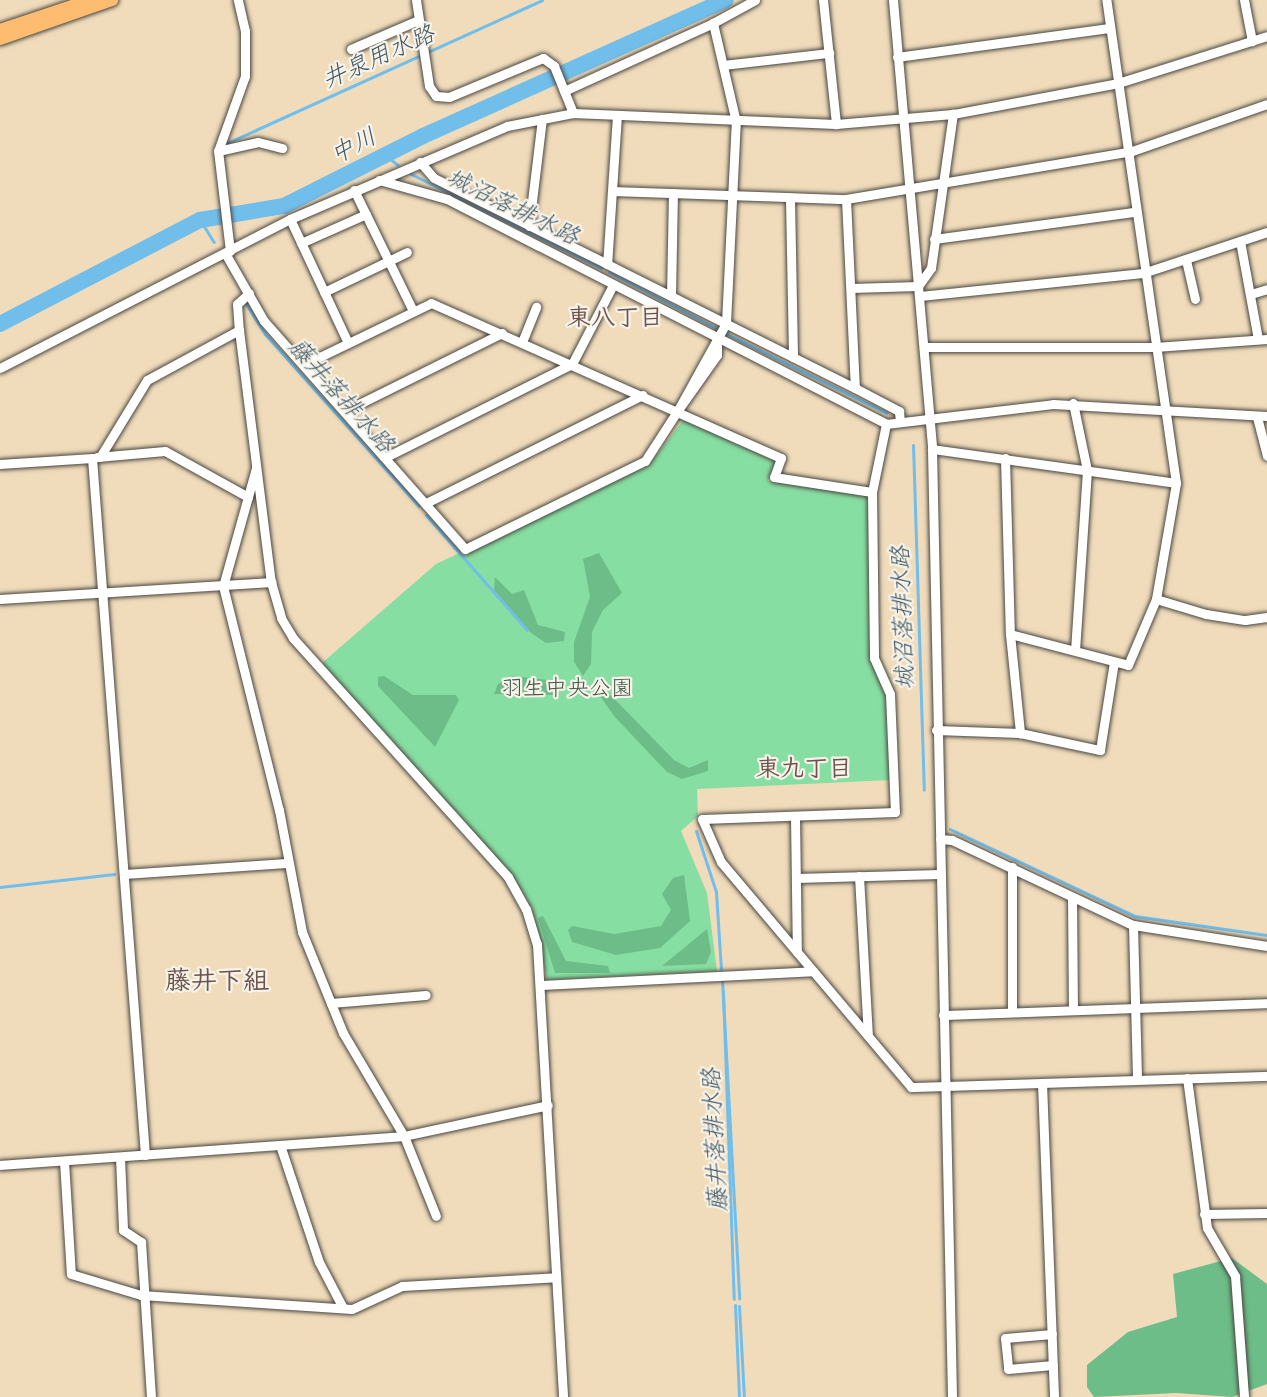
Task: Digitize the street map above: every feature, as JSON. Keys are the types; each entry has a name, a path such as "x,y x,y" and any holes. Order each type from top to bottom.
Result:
{"main road":[{"path":"0,30 90,0"},
{"path":"0,39 112,0"}],"street":[{"path":"238,0 245,32 245,76 218,151 228,252 264,321 347,410 465,549 645,461 717,355 717,342 726,323 736,122 713,24"},
{"path":"416,0 429,86 443,98 538,58 554,66 573,113"},
{"path":"563,87 713,24 755,0"},
{"path":"823,0 836,124"},
{"path":"892,0 931,420 952,1397"},
{"path":"1010,634 1128,665 1156,599 1176,483 1143,273 1106,0"},
{"path":"1244,0 1252,41"},
{"path":"351,49 418,20"},
{"path":"897,57 1110,28"},
{"path":"0,368 290,219 507,126 573,113 736,122 836,124 953,114 1118,83 1267,36"},
{"path":"723,65 829,53"},
{"path":"612,191 790,199 846,199 943,179 1127,152 1267,104"},
{"path":"918,286 931,268 953,114"},
{"path":"602,279 608,265 617,115"},
{"path":"529,226 542,119"},
{"path":"218,151 258,142 282,148"},
{"path":"420,162 434,178 899,411 900,422"},
{"path":"379,180 447,200 602,279 717,342 886,424 1073,403 1163,411 1262,416 1267,456"},
{"path":"354,190 413,311"},
{"path":"671,296 673,193"},
{"path":"790,199 793,357"},
{"path":"846,199 855,388"},
{"path":"934,239 1135,212"},
{"path":"301,243 366,214"},
{"path":"290,219 348,343"},
{"path":"920,297 1143,273 1267,232"},
{"path":"924,347 1155,347 1262,339 1240,241"},
{"path":"324,292 407,252"},
{"path":"1186,260 1195,299"},
{"path":"386,457 572,364 613,285"},
{"path":"851,288 918,286"},
{"path":"1251,294 1267,288"},
{"path":"249,293 237,304 271,582 293,638 508,877 526,909 541,985 562,1397"},
{"path":"303,365 431,303 781,458 774,477 872,492"},
{"path":"522,342 536,307"},
{"path":"145,1155 102,594 96,457 147,380 239,330"},
{"path":"347,410 502,333"},
{"path":"426,503 643,395"},
{"path":"1073,403 1087,470 1075,651"},
{"path":"886,424 872,492 874,658 890,694 895,812 702,819 721,862 911,1087 1267,1076"},
{"path":"932,449 1176,483"},
{"path":"0,464 165,451 248,497"},
{"path":"1005,458 1010,634 1020,733"},
{"path":"258,464 223,586 279,810 286,863 302,933 331,1003 404,1136 436,1216"},
{"path":"0,599 271,582"},
{"path":"1156,599 1206,614 1245,620 1267,617"},
{"path":"936,730 1020,733 1100,750 1114,663"},
{"path":"795,816 797,952"},
{"path":"940,839 1012,867 1133,925 1267,946"},
{"path":"125,874 286,863"},
{"path":"1012,867 1012,1012"},
{"path":"796,878 940,874"},
{"path":"859,876 868,1036"},
{"path":"1072,897 1073,1009"},
{"path":"1133,925 1137,1079"},
{"path":"541,985 813,970"},
{"path":"331,1003 426,995"},
{"path":"943,1015 1267,1003"},
{"path":"1187,1078 1204,1214 1235,1275 1245,1397"},
{"path":"1042,1083 1054,1397"},
{"path":"0,1165 404,1136 548,1105"},
{"path":"280,1145 319,1262 343,1308"},
{"path":"120,1157 123,1230 141,1242 141,1295 151,1397"},
{"path":"64,1161 71,1274 141,1295 343,1308 402,1286 556,1277"},
{"path":"1204,1214 1267,1213"},
{"path":"1052,1334 1005,1338 1008,1369 1053,1365"}],"green space":[{"name":"羽生中央公園","path":"684,419 776,461 768,481 869,496 870,658 886,695 890,780 697,789 698,816 681,831 707,893 717,971 547,980 532,908 511,874 322,663 436,564 649,465"},
{"path":"599,553 622,593 603,610 592,632 591,664 583,676 574,662 574,642 590,597 583,559"},
{"path":"495,577 512,594 524,590 538,625 565,632 564,641 546,643 531,633 494,590"},
{"path":"384,676 413,695 456,695 459,700 435,747 378,686 378,677"},
{"path":"512,676 548,680 553,695 494,694 498,684"},
{"path":"597,681 674,760 689,768 708,760 708,771 682,779 667,772 614,716 595,689"},
{"path":"684,875 690,921 660,948 616,955 572,942 568,930 572,926 614,934 661,926 671,910 662,894 673,878"},
{"path":"543,916 566,961 608,966 610,973 555,973 538,918"},
{"path":"707,929 711,952 706,964 662,966"},
{"path":"1232,1258 1267,1284 1267,1384 1232,1397 1176,1393 1094,1397 1087,1387 1087,1365 1128,1332 1177,1317 1173,1274"}],"waterway":[{"name":"井泉用水路","path":"227,143 542,0"},
{"name":"中川","path":"0,324 200,220 284,206 423,136 726,0"},
{"name":"城沼落排水路","path":"385,155 398,165"},
{"name":"城沼落排水路","path":"411,174 601,268"},
{"name":"藤井落排水路","path":"200,220 214,242"},
{"name":"城沼落排水路","path":"609,272 718,329"},
{"name":"藤井落排水路","path":"245,302 265,334 419,506"},
{"name":"城沼落排水路","path":"727,334 887,413"},
{"name":"城沼落排水路","path":"913,445 924,790"},
{"name":"藤井落排水路","path":"426,515 527,630"},
{"name":"城沼落排水路","path":"950,829 1135,916 1267,935"},
{"name":"藤井落排水路","path":"696,831 716,892 721,969"},
{"path":"0,887 114,874"},
{"name":"藤井落排水路","path":"722,980 739,1299"},
{"name":"藤井落排水路","path":"723,991 734,1299"},
{"path":"735,1305 739,1397"},
{"name":"藤井落排水路","path":"739,1306 744,1397"}],"district":[{"name":"東八丁目","path":"615,317"},
{"name":"東九丁目","path":"804,768"},
{"name":"藤井下組","path":"217,981"}]}
